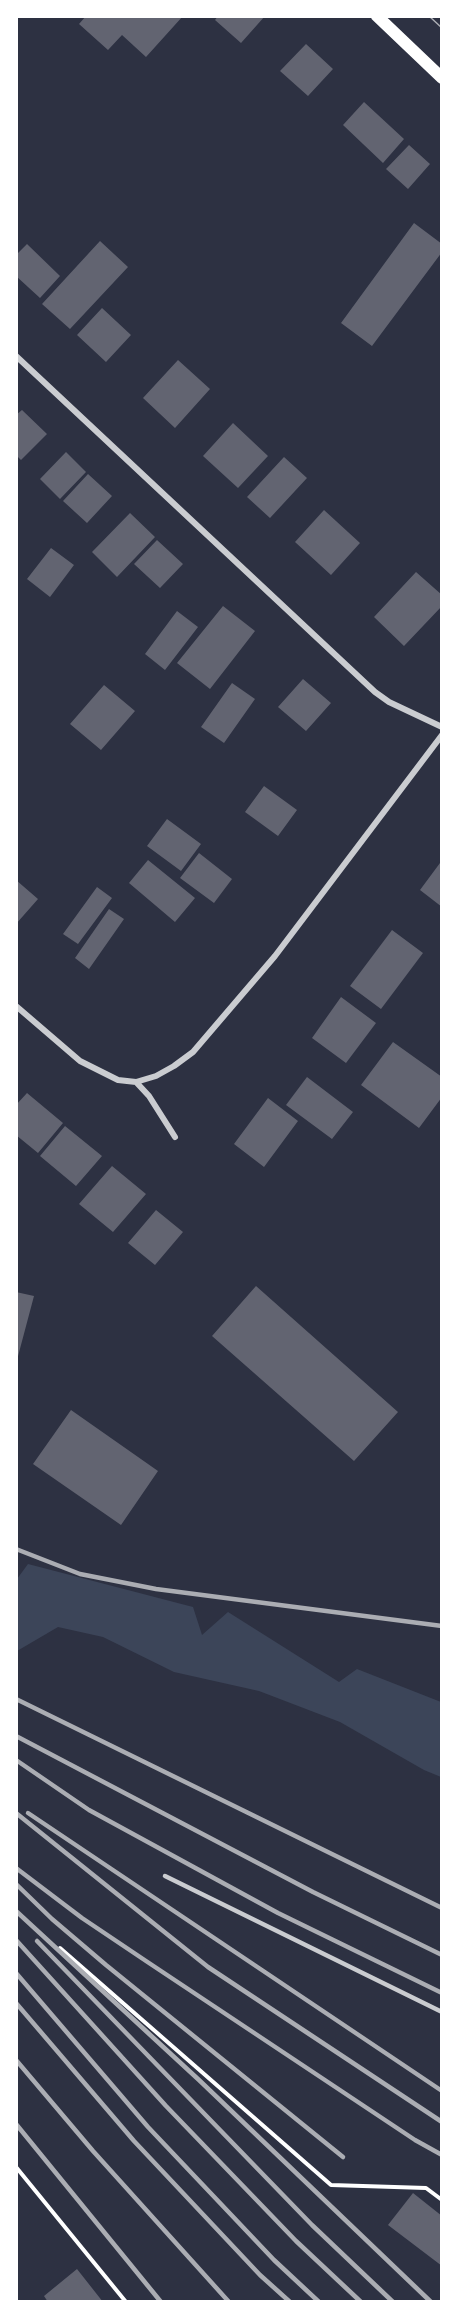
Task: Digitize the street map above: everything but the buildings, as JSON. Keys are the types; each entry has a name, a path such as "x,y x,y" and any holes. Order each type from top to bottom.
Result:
{"main road":[{"path":"377,16 441,78"}],"street":[{"path":"16,356 375,692 389,702 441,727"},
{"path":"16,1006 80,1061 118,1080 136,1082 156,1076 174,1066 193,1052 275,956 441,735"},
{"path":"136,1082 149,1095 176,1137"}],"lane":[{"path":"165,1876 441,2012"}],"path":[{"path":"60,1948 331,2185 426,2188 441,2200"},
{"path":"16,2167 126,2301"}],"shaded area":[{"path":"28,1564 193,1607 202,1635 228,1612 339,1682 357,1669 441,1702 441,1777 424,1770 340,1722 259,1691 174,1672 103,1637 58,1627 17,1651 17,1579"}],"tram line":[{"path":"429,16 442,28"}],"railway":[{"path":"16,1549 80,1574 156,1589 442,1626"},
{"path":"16,1699 442,1908"},
{"path":"16,1736 313,1892 442,1955"},
{"path":"16,1760 89,1810 278,1913 442,1993"},
{"path":"16,1813 208,1967 442,2122"},
{"path":"28,1813 442,2091"},
{"path":"16,1868 82,1918 415,2140 442,2155"},
{"path":"16,1884 52,1919 106,1965 343,2157"},
{"path":"16,1911 199,2080 431,2302"},
{"path":"16,1940 166,2106 296,2241 361,2302"},
{"path":"37,1941 312,2225 393,2302"},
{"path":"16,1973 148,2127 274,2260 319,2302"},
{"path":"16,2003 134,2141 260,2275 290,2302"},
{"path":"16,2060 93,2151 229,2302"},
{"path":"16,2124 161,2302"}]}
